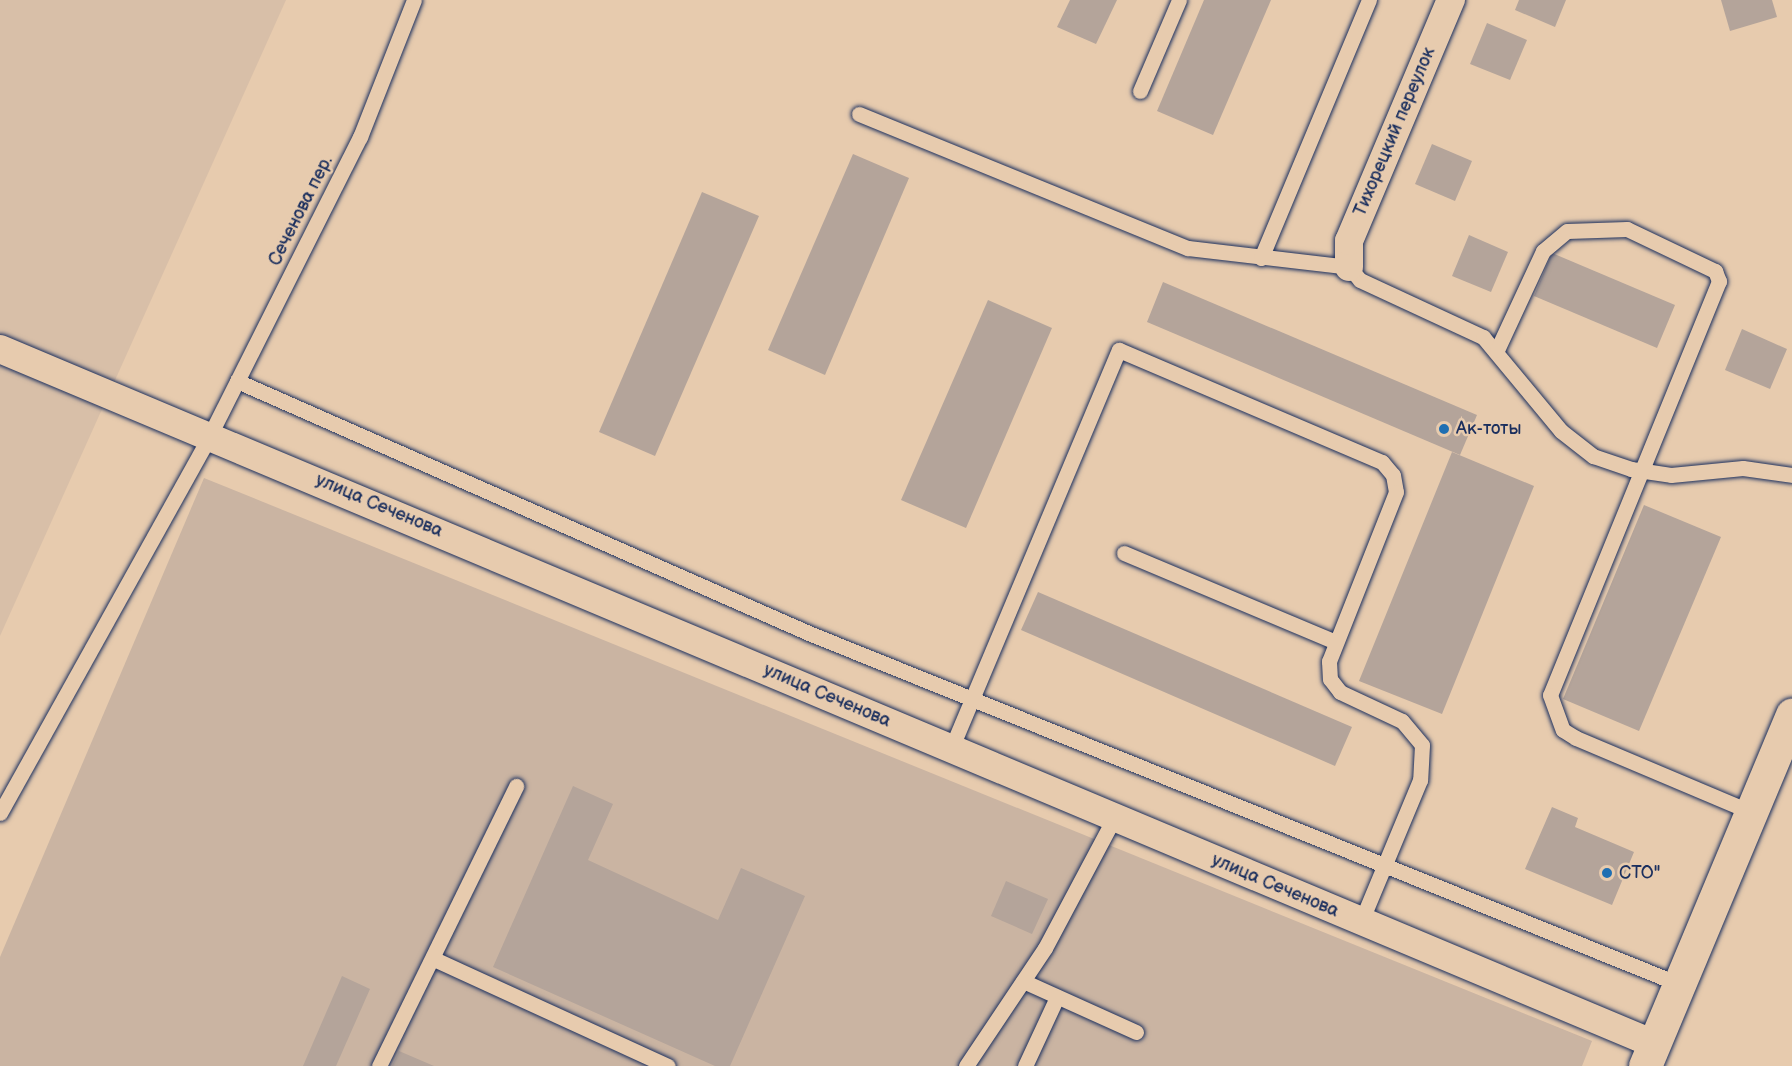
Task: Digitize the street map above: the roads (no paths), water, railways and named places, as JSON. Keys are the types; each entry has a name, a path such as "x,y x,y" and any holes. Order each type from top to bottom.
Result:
{"highway":[{"path":"1649,1055 1792,714"}],"street":[{"name":"Тихорецкий переулок","path":"1349,267 1349,242 1451,0"},
{"name":"улица Сеченова","path":"0,349 210,435 1361,922 1649,1055"}],"lane":[{"name":"Сеченова пер.","path":"0,813 210,435 360,137 414,0"},
{"path":"1140,91 1179,0"},
{"path":"1261,258 1369,0"},
{"path":"860,114 1169,242 1261,258 1349,267 1360,280 1466,326 1497,350 1561,431 1593,456 1639,471 1671,475 1778,469 1792,475"},
{"path":"1497,350 1543,250 1567,231 1627,229 1706,262 1719,281 1555,674 1552,712 1563,730 1576,738 1751,812"},
{"path":"951,749 1119,350 1382,462 1394,475 1396,492 1333,641 1330,679 1340,692 1402,721 1422,745 1420,780 1361,922"},
{"path":"237,381 971,700 1678,984"},
{"path":"1124,554 1333,641"},
{"path":"380,1066 434,959 516,786"},
{"path":"966,1066 1023,981 1076,895 1114,818"},
{"path":"434,959 668,1066"},
{"path":"1023,981 1136,1032"},
{"path":"1025,1066 1057,997"}],"place":[{"name":"Ак-тоты","path":"1444,429"},
{"name":"СТО\"","path":"1607,873"}]}
